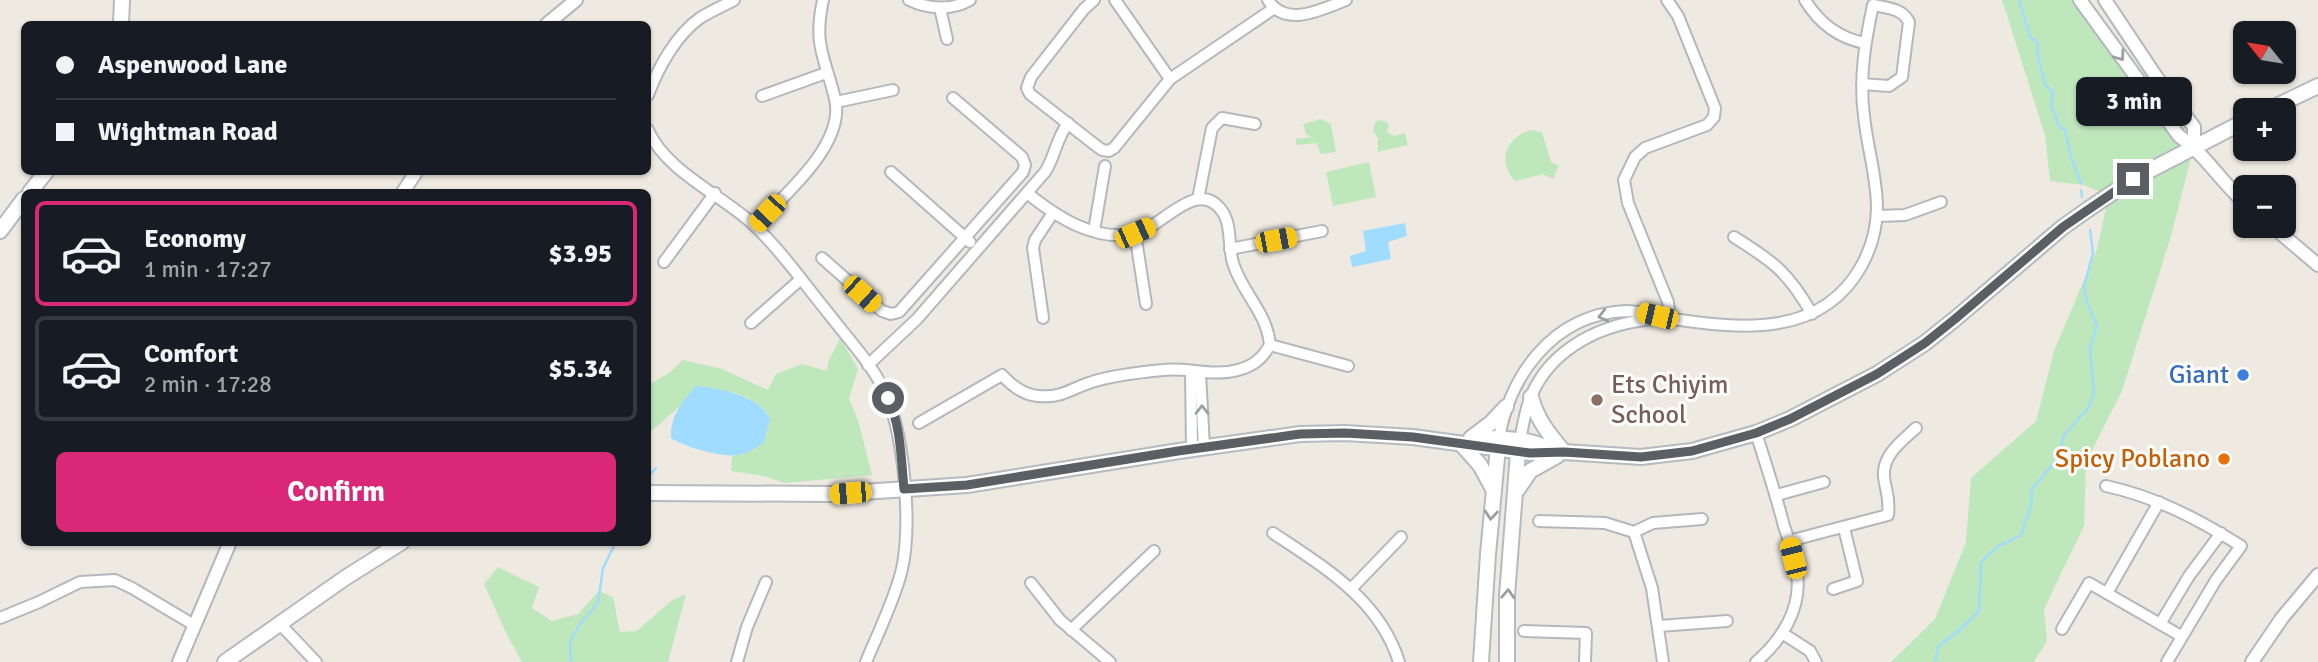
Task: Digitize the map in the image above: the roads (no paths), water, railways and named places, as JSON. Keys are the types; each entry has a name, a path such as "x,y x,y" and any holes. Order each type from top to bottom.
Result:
{"main road":[{"path":"121,21 122,0"},
{"path":"2293,98 2318,86"},
{"path":"651,493 833,494 967,485 1300,434 1345,433 1434,440 1449,436 1467,441 1519,446 1540,454 1559,452 1641,457 1692,451 1756,433 1850,390 1887,368 1955,319 2063,227 2087,210 2133,179 2233,127"},
{"path":"32,189 44,175"},
{"path":"0,231 21,203"},
{"path":"1531,397 1536,415 1559,452"},
{"path":"1467,441 1494,421 1506,407"},
{"path":"1467,441 1493,489"},
{"path":"1481,662 1498,443"},
{"path":"1507,662 1507,596 1519,446"},
{"path":"1515,494 1530,471 1559,452"},
{"path":"225,662 396,546"}],"street":[{"path":"551,21 576,0"},
{"path":"651,90 678,41 690,27 734,0"},
{"path":"909,0 926,7 940,8 956,6 970,0"},
{"path":"1094,0 1084,9 1028,82 1027,88 1030,94 1102,150 1109,151 1170,79 1270,4 1285,15 1292,16 1346,0"},
{"path":"1115,0 1170,79"},
{"path":"1667,0 1678,16 1715,108 1714,117 1707,125 1645,148 1635,157 1624,180 1628,203 1668,302 1670,319"},
{"path":"1805,0 1825,25 1839,35 1865,43"},
{"path":"2080,0 2179,136 2194,146 2233,190"},
{"path":"2105,0 2194,127 2194,146"},
{"path":"755,226 821,153 835,122 836,102 826,73 818,33 820,1"},
{"path":"1519,446 1531,397 1540,379 1572,346 1597,331 1630,321 1670,319 1764,326 1812,314 1836,299 1861,267 1871,247 1878,216 1878,192 1864,117 1862,84 1865,43 1873,5 1895,9 1908,18 1903,72 1899,81 1893,85 1862,84"},
{"path":"940,8 947,39"},
{"path":"762,96 826,73"},
{"path":"836,102 894,90"},
{"path":"822,258 882,312 899,312 1023,172 1026,165 1022,157 953,98"},
{"path":"1198,199 1212,128 1216,121 1222,118 1255,124"},
{"path":"868,365 916,319 1050,166 1057,140 1068,123"},
{"path":"651,136 657,148 671,163 715,193 755,226 801,279 868,365 894,411 899,435 906,535 901,572 866,662"},
{"path":"1094,231 1105,166"},
{"path":"891,172 978,248"},
{"path":"664,262 715,193"},
{"path":"919,424 1002,376 1021,392 1045,397 1070,392 1089,382 1164,370 1234,372 1248,367 1264,355 1270,345 1265,321 1237,273 1224,213 1217,206 1198,199 1184,203 1152,226 1135,233 1094,231 1053,213 1027,193"},
{"path":"1878,216 1905,215 1941,202"},
{"path":"1043,318 1033,248 1035,240 1053,213"},
{"path":"1230,248 1322,231"},
{"path":"1135,233 1146,303"},
{"path":"1734,237 1772,260 1799,290 1812,314"},
{"path":"2286,238 2318,265"},
{"path":"751,323 801,279"},
{"path":"1498,443 1506,407 1519,378 1533,358 1569,328 1590,319 1626,311 1670,319"},
{"path":"1270,345 1348,366"},
{"path":"1196,372 1198,448"},
{"path":"1789,541 1888,515 1890,499 1884,478 1887,458 1916,428"},
{"path":"1756,433 1777,495 1797,574 1797,594 1792,615 1770,650 1756,662"},
{"path":"1777,495 1824,482"},
{"path":"2106,486 2160,502 2194,517 2241,546 2216,580 2167,662"},
{"path":"2107,593 2160,502"},
{"path":"1539,521 1605,523 1634,532 1653,523 1702,519"},
{"path":"1833,589 1857,581 1844,528"},
{"path":"1634,532 1652,588 1662,662"},
{"path":"1273,533 1351,589 1377,618 1395,647 1399,662"},
{"path":"2161,624 2189,576 2221,533"},
{"path":"1351,589 1401,537"},
{"path":"179,662 228,546"},
{"path":"1071,631 1154,551"},
{"path":"2252,662 2282,618 2318,575"},
{"path":"0,618 80,582 115,580 194,625"},
{"path":"737,662 747,627 766,582"},
{"path":"1031,583 1060,620 1110,662"},
{"path":"2062,629 2089,583 2181,636"},
{"path":"1659,626 1727,621"},
{"path":"280,624 316,662"},
{"path":"1524,631 1586,633 1585,662"},
{"path":"1782,633 1810,651 1816,662"}],"water":[{"path":"1405,223 1407,236 1388,242 1391,259 1352,267 1350,256 1366,251 1363,231"},
{"path":"696,386 737,394 764,410 770,418 764,442 749,452 732,456 704,451 671,438 675,416"}],"waterway":[{"path":"2019,0 2030,37 2038,43 2038,59 2045,85 2053,92 2051,104 2059,126 2065,130 2081,183"},
{"path":"2081,190 2082,197"},
{"path":"1935,662 1938,647 1979,611 1981,562 1997,547 2021,535 2031,505 2032,489 2058,458 2064,435 2089,407 2094,393 2090,349 2097,326 2087,303 2084,287 2093,253 2090,230"},
{"path":"651,474 656,468"},
{"path":"571,662 570,642 579,625 598,603 603,568 614,546"}],"place":[{"name":"Giant","path":"2243,375"},
{"name":"Ets Chiyim School","path":"1597,400"},
{"name":"Spicy Poblano","path":"2224,459"}]}
